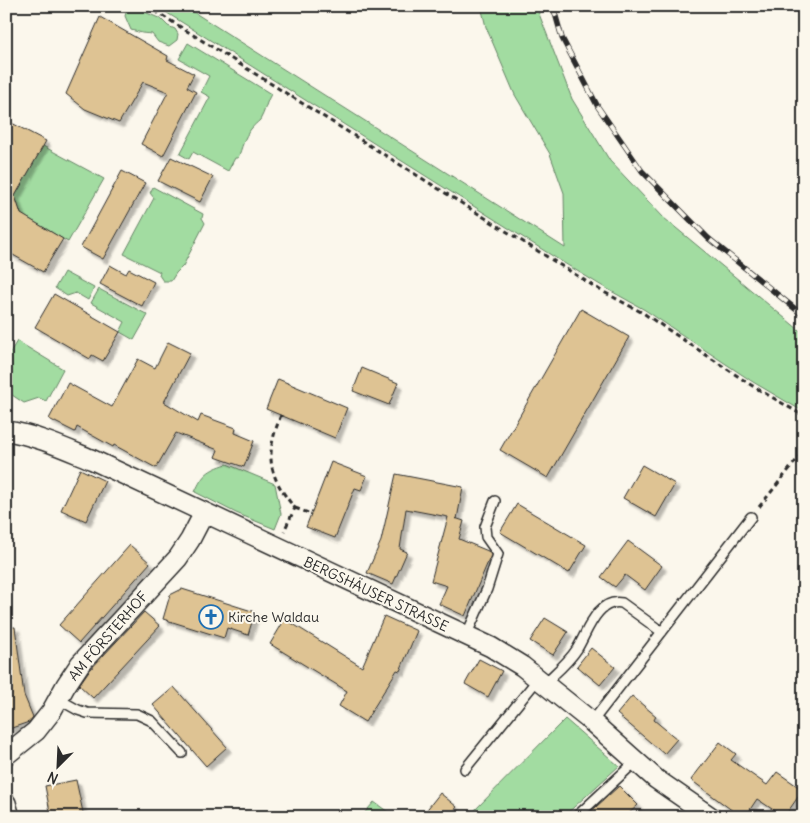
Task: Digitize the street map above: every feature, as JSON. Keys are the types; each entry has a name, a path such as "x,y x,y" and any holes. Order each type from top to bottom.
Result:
{"street":[{"name":"BERGSHÄUSER STRASSE","path":"6,431 16,432 93,460 491,647 522,666 541,681 592,722 656,779 712,817"},
{"name":"AM FÖRSTERHOF","path":"6,755 36,731 51,712 80,664 178,558 204,513"}],"lane":[{"path":"466,636 487,589 498,554 486,537 485,527 495,501"},
{"path":"592,722 751,517"},
{"path":"465,769 541,681 577,650 582,636 607,603 614,601 622,603 662,632"},
{"path":"58,699 87,713 137,714 152,721 182,753"},
{"path":"576,817 636,761"}],"path":[{"path":"147,6 600,290 643,313 751,385 804,416"},
{"path":"281,416 273,436 270,453 273,473 282,492 295,508 311,514"},
{"path":"751,517 804,451"},
{"path":"288,523 295,508"}],"green space":[{"path":"139,6 147,13 161,19 168,26 175,29 178,34 177,40 169,46 158,42 152,34 131,30 125,16 127,9"},
{"path":"156,6 184,6 565,248 564,193 550,154 515,95 486,27 481,6 536,6 572,99 610,161 664,218 804,334 804,412 753,382 645,310 559,260"},
{"path":"188,43 271,94 260,120 249,132 238,158 235,158 228,171 193,152 189,159 180,154 210,97 201,92 209,76 179,59"},
{"path":"43,146 104,179 68,242 21,214 15,196"},
{"path":"153,187 203,214 202,218 205,223 183,266 171,281 163,281 159,275 160,272 124,254 154,198 150,193"},
{"path":"64,272 94,288 88,300 76,293 67,296 55,288"},
{"path":"99,289 148,315 134,340 120,332 125,322 91,303"},
{"path":"17,341 63,369 46,401 39,398 24,403 6,391 6,359"},
{"path":"227,464 275,484 281,514 275,529 236,513 195,492 207,473"},
{"path":"565,719 619,766 563,817 468,817"},
{"path":"374,802 395,817 361,817"}],"building":[{"path":"100,17 168,56 167,60 194,74 187,87 196,92 163,156 141,144 168,92 143,82 119,123 85,109 66,94"},
{"path":"6,120 46,141 15,196 21,214 63,239 43,272 6,251"},
{"path":"171,157 213,177 200,202 158,181"},
{"path":"122,171 145,183 103,259 81,247"},
{"path":"110,265 126,274 129,269 154,282 142,306 100,284"},
{"path":"54,294 120,332 103,361 92,355 90,359 35,327"},
{"path":"581,309 629,337 548,478 500,450"},
{"path":"168,342 190,353 164,402 198,422 201,415 236,428 235,433 254,441 244,467 215,457 218,450 176,433 156,468 77,427 75,432 49,419 68,383 112,407 138,359 155,368"},
{"path":"362,368 398,383 389,405 353,391"},
{"path":"278,379 347,408 335,438 266,409"},
{"path":"331,462 367,476 361,490 355,488 335,538 306,527"},
{"path":"642,465 675,484 656,517 623,498"},
{"path":"80,469 105,481 86,521 61,510"},
{"path":"396,474 463,487 457,519 464,521 459,539 488,551 491,555 465,616 439,604 447,586 431,581 448,517 406,509 400,549 407,552 393,584 367,573 381,541"},
{"path":"517,504 586,545 569,573 500,532"},
{"path":"628,541 662,566 645,590 625,575 615,587 601,577"},
{"path":"130,545 150,563 79,643 59,625"},
{"name":"Kirche Waldau","path":"182,589 255,612 248,635 227,628 224,638 163,619 170,595"},
{"path":"144,612 160,626 93,698 79,685 88,672"},
{"path":"384,616 417,631 400,671 397,670 365,722 339,706 347,691 270,644 285,619 362,667"},
{"path":"545,618 568,632 553,655 530,641"},
{"path":"6,627 15,627 24,695 33,717 29,722 6,730"},
{"path":"591,648 615,667 600,685 577,666"},
{"path":"479,659 502,671 488,697 465,684"},
{"path":"174,687 227,747 206,766 153,705"},
{"path":"632,696 656,716 654,720 677,739 664,754 617,714"},
{"path":"720,742 736,754 731,760 767,785 777,772 803,790 784,817 757,799 745,817 741,817 691,780"},
{"path":"76,780 84,817 51,817 45,786"},
{"path":"619,786 638,805 625,817 585,817"},
{"path":"440,793 457,807 449,817 421,817"}],"railway":[{"path":"553,6 562,38 598,107 642,171 708,238 804,316"}],"place":[{"name":"Kirche Waldau","path":"211,617"}]}
